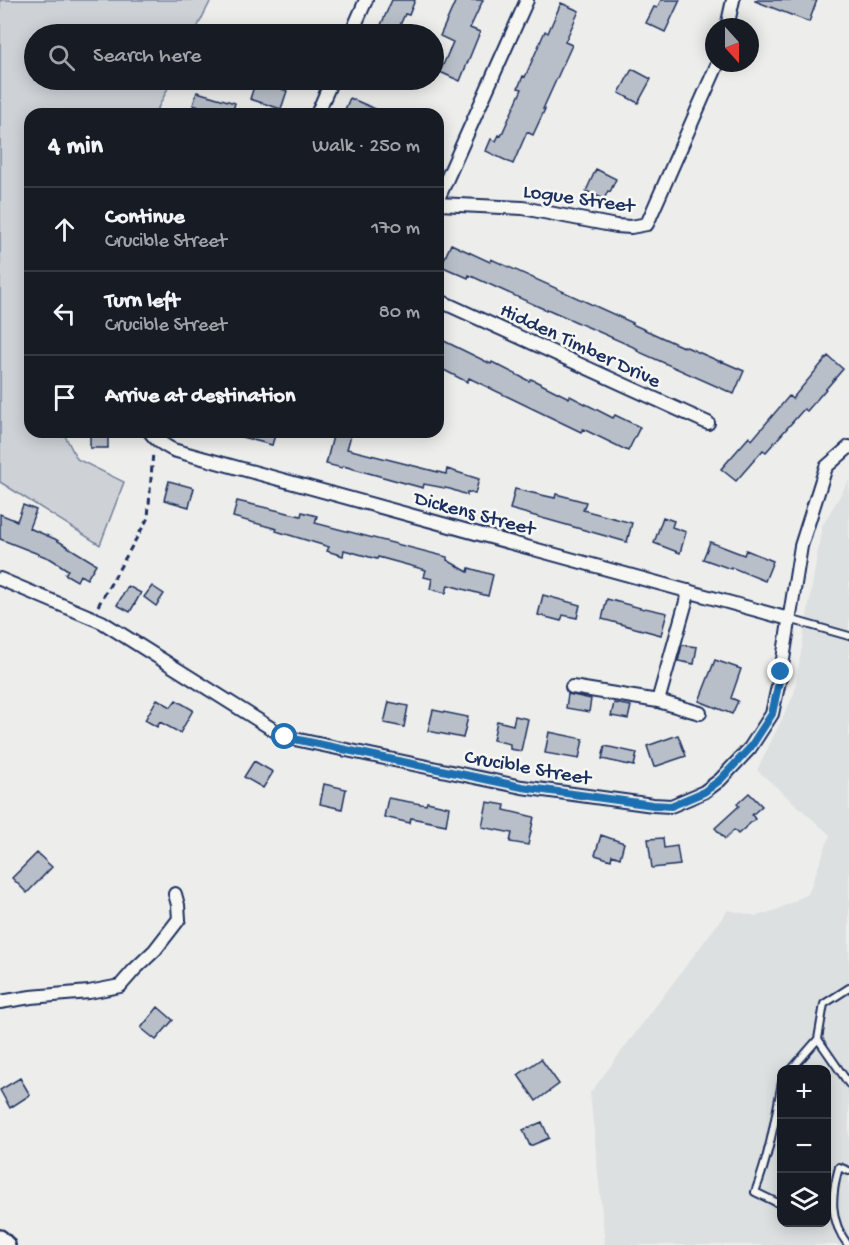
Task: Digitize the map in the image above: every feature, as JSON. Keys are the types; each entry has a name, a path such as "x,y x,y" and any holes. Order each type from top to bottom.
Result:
{"street":[{"path":"355,24 366,0"},
{"path":"444,186 527,0"},
{"path":"729,18 733,0"},
{"name":"Logue Street","path":"444,204 523,208 616,226 631,227 647,224 714,72"},
{"path":"320,108 328,90"},
{"name":"Hidden Timber Drive","path":"444,303 708,423"},
{"name":"Dickens Street","path":"155,438 173,450 789,619"},
{"name":"Crucible Street","path":"0,579 102,622 285,737 522,787 671,806 704,792 720,780 750,748 772,714 801,546 826,467 849,447"},
{"path":"658,701 689,591"},
{"path":"572,687 658,701 700,713"},
{"path":"0,1002 89,992 120,986 155,950 179,919 175,894"},
{"path":"0,1238 7,1245"}],"lane":[{"path":"789,619 849,636"},
{"path":"795,1065 818,1039 824,1004 849,988"},
{"path":"818,1039 849,1084"},
{"path":"777,1109 764,1169 755,1192 777,1203"},
{"path":"831,1196 839,1167 849,1171"},
{"path":"831,1211 840,1234 848,1245"}],"path":[{"path":"91,618 148,518 152,438"}],"shaded area":[{"path":"0,0 211,0 199,24 24,24 24,90 167,90 158,108 24,108 24,438 66,438 77,459 124,482 100,545 0,482"},
{"path":"849,480 849,1245 605,1245 590,1093 728,910 756,916 776,910 808,894 830,835 757,770 794,694 822,526"}],"building":[{"path":"392,0 415,0 409,15 405,14 400,24 381,24"},
{"path":"456,0 483,0 470,28 480,32 460,81 444,74 444,63 453,42 444,38 444,27"},
{"path":"661,0 680,0 665,32 646,23 654,7 657,8"},
{"path":"755,0 817,0 809,22"},
{"path":"561,3 579,11 565,42 572,45 533,135 527,132 513,164 486,151 491,139 496,141 499,135 501,136 522,89 518,88 523,76 525,77 545,31 548,33"},
{"path":"632,69 651,79 638,103 619,93"},
{"path":"253,90 287,91 281,108 250,99"},
{"path":"197,92 235,103 234,108 202,108 193,105"},
{"path":"350,98 373,108 346,108"},
{"path":"596,169 616,179 604,199 586,191"},
{"path":"451,244 490,262 491,259 683,347 744,371 734,394 547,309 469,275 468,278 444,267 444,259"},
{"path":"444,341 529,381 531,379 569,398 570,396 613,418 615,415 640,427 628,451 583,429 581,432 469,378 467,382 444,370"},
{"path":"828,356 843,369 807,411 804,409 766,452 763,450 736,481 721,469 749,437 752,440 789,396 792,399"},
{"path":"90,438 108,438 108,448 90,448"},
{"path":"246,438 274,438 272,445"},
{"path":"332,438 350,438 347,449 446,474 447,469 479,479 475,494 467,492 467,495 424,484 423,488 343,466 342,468 326,464"},
{"path":"169,481 194,488 189,507 164,500"},
{"path":"515,489 555,498 556,494 586,502 583,510 632,523 627,542 510,509"},
{"path":"237,501 301,516 302,512 317,516 315,523 447,557 447,560 468,572 469,568 493,575 488,596 448,585 446,593 430,589 432,579 424,577 426,570 344,550 343,556 327,551 329,547 233,517"},
{"path":"23,505 36,510 29,528 55,539 96,564 87,579 80,575 77,581 65,574 68,570 51,559 0,539 0,514 17,521"},
{"path":"663,517 674,521 672,527 686,532 680,553 654,543"},
{"path":"710,542 744,555 746,550 773,561 765,581 731,567 731,569 703,559"},
{"path":"128,586 141,593 130,612 117,605"},
{"path":"152,586 164,594 156,606 144,597"},
{"path":"543,595 580,605 577,618 563,615 561,621 538,615"},
{"path":"607,599 667,613 661,635 602,619"},
{"path":"682,645 697,647 694,664 678,661"},
{"path":"715,660 741,669 731,698 738,701 732,714 699,701"},
{"path":"568,694 591,699 589,712 566,708"},
{"path":"157,699 171,707 176,700 193,710 180,733 160,722 157,727 145,720"},
{"path":"389,702 408,706 404,727 384,723"},
{"path":"614,703 631,706 628,719 611,716"},
{"path":"433,710 468,717 463,738 428,731"},
{"path":"515,716 528,719 521,751 510,749 510,744 493,740 497,721 513,725"},
{"path":"549,732 583,739 579,759 545,753"},
{"path":"678,735 686,756 654,767 647,746"},
{"path":"605,746 637,753 634,766 602,759"},
{"path":"254,761 273,772 263,788 244,777"},
{"path":"324,784 346,789 342,809 320,804"},
{"path":"749,793 762,806 752,815 755,819 738,834 734,830 725,839 715,828 739,806 737,804"},
{"path":"388,798 449,807 446,825 411,818 410,823 384,817"},
{"path":"487,802 505,805 504,810 534,817 528,845 510,842 512,833 482,827"},
{"path":"601,835 624,843 620,858 612,855 611,860 595,855"},
{"path":"663,838 664,848 677,846 680,865 652,868 648,839"},
{"path":"37,853 52,867 27,893 12,878"},
{"path":"158,1007 173,1020 156,1040 141,1028"},
{"path":"541,1059 559,1084 536,1101 518,1075"},
{"path":"20,1078 30,1095 10,1108 0,1090"},
{"path":"542,1122 549,1138 530,1146 523,1130"}],"route":[{"path":"285,737 522,787 671,806 704,792 720,780 750,748 772,714 781,672"}]}
